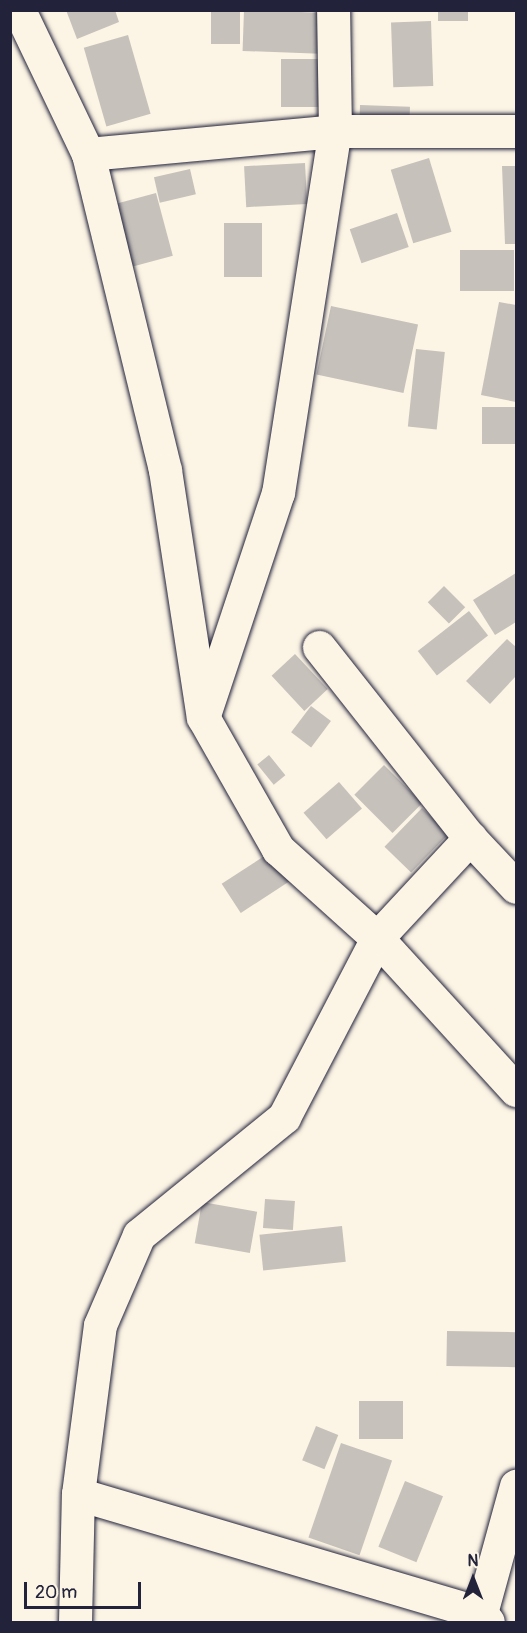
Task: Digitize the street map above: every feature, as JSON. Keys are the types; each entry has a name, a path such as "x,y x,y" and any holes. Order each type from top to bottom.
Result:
{"street":[{"path":"19,10 88,154 165,470 203,717 278,849 377,938 516,1090"},
{"path":"203,717 278,493 335,131 333,10"},
{"path":"88,154 335,131 516,131"},
{"path":"319,647 470,838 516,887"},
{"path":"75,1623 78,1494 100,1325 139,1236 284,1117 377,938 470,838"},
{"path":"78,1494 484,1618 516,1486"}],"building":[{"path":"66,10 115,10 119,22 77,39"},
{"path":"211,10 240,10 240,44 211,44"},
{"path":"244,10 321,13 320,54 243,51"},
{"path":"438,10 468,10 468,21 438,21"},
{"path":"431,21 433,86 393,87 391,22"},
{"path":"128,35 151,114 106,127 84,48"},
{"path":"281,59 327,59 327,107 281,107"},
{"path":"360,105 410,107 409,126 359,124"},
{"path":"429,158 452,232 413,243 391,170"},
{"path":"305,163 307,204 246,207 244,166"},
{"path":"502,166 516,166 516,244 505,244"},
{"path":"190,169 196,194 160,203 154,177"},
{"path":"156,193 173,256 125,268 109,206"},
{"path":"397,213 409,247 361,263 350,229"},
{"path":"224,223 262,223 262,277 224,277"},
{"path":"460,250 514,250 514,291 460,291"},
{"path":"499,302 516,305 516,402 481,395"},
{"path":"331,306 418,325 404,393 316,374"},
{"path":"416,349 445,352 437,430 408,427"},
{"path":"482,407 516,407 516,444 482,444"},
{"path":"516,573 516,622 495,635 473,600"},
{"path":"444,586 465,607 449,623 428,602"},
{"path":"469,611 488,635 437,675 418,651"},
{"path":"507,639 516,647 516,676 490,704 466,681"},
{"path":"295,654 328,689 304,711 272,676"},
{"path":"311,706 331,721 311,747 291,732"},
{"path":"269,755 285,775 274,785 257,764"},
{"path":"384,765 422,803 392,833 354,795"},
{"path":"339,782 362,808 326,839 304,813"},
{"path":"422,808 449,834 411,873 384,847"},
{"path":"272,851 291,880 241,913 222,884"},
{"path":"265,1199 295,1201 293,1230 263,1228"},
{"path":"202,1202 257,1212 250,1253 195,1243"},
{"path":"342,1226 346,1262 263,1270 259,1235"},
{"path":"447,1331 516,1332 515,1367 446,1366"},
{"path":"359,1401 403,1401 403,1439 359,1439"},
{"path":"316,1426 338,1435 324,1469 302,1460"},
{"path":"341,1443 392,1461 360,1555 308,1538"},
{"path":"405,1481 443,1496 416,1562 378,1547"}]}
